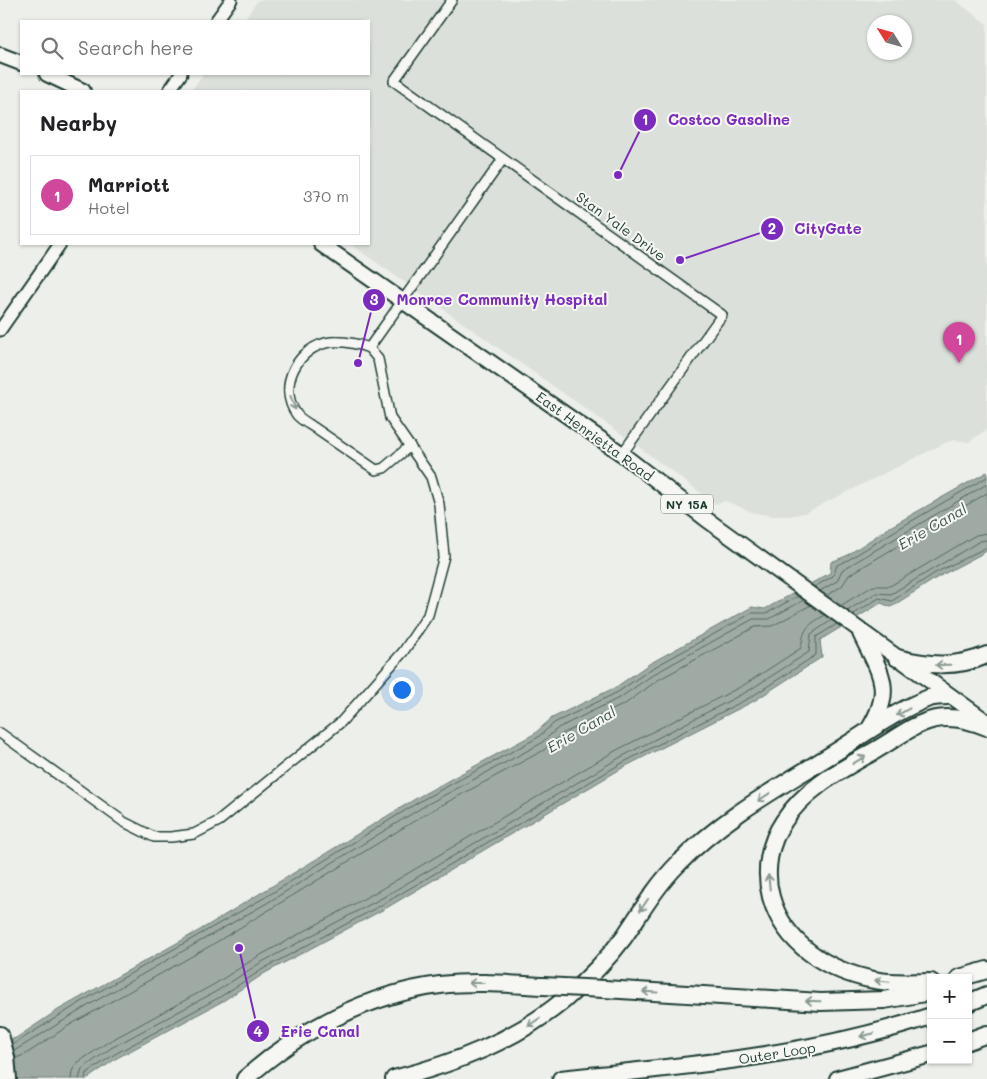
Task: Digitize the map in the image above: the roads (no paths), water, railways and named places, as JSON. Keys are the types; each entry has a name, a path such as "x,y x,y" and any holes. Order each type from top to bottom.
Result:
{"highway":[{"path":"861,632 878,670 884,694 879,714 867,732"},
{"path":"897,658 932,665 947,665 962,663 987,655"},
{"path":"394,1079 480,1051 515,1034 541,1017 571,994 598,968 624,936 658,886 696,846 739,814 867,732 927,699 948,696"},
{"path":"927,982 875,980 834,966 806,950 787,931 776,912 768,881 770,855 774,840 783,822 806,796 842,770 915,727 934,718 948,717 987,727"},
{"path":"972,974 987,970"},
{"path":"972,982 987,976"},
{"path":"244,1079 285,1046 319,1026 392,996 424,987 468,983 829,1002 884,1000 927,993"},
{"path":"972,1001 987,995"},
{"name":"Outer Loop","path":"561,1079 716,1062 800,1050 868,1035 927,1017"},
{"path":"972,1040 987,1034"},
{"path":"0,1035 6,1057 8,1079"},
{"path":"838,1079 927,1055"}],"main road":[{"path":"0,55 20,63"},
{"path":"49,75 81,90"},
{"name":"East Henrietta Road","path":"322,245 622,454 948,696 987,722"}],"street":[{"path":"217,20 231,0"},
{"name":"Stan Yale Drive","path":"452,0 394,81 722,315 622,454"},
{"path":"170,90 179,75"},
{"path":"369,348 503,160"},
{"path":"0,330 59,245"},
{"path":"0,733 124,822 154,836 171,837 194,834 219,820 342,722 403,652 428,615 444,556 443,528 439,504 431,477 410,446 390,418 378,359 369,348 351,342 330,342 314,348 300,358 289,382 290,400 298,416 376,470 384,468 410,446"}],"water":[{"path":"987,472 987,551 938,577 891,607 881,603 820,640 822,657 754,701 624,767 388,907 265,973 223,1001 117,1058 87,1079 0,1079 5,1041 16,1038 58,1010 200,930 420,796 534,734 552,718 616,687 649,664 752,607 765,609 830,573 831,562 846,556 890,527"}],"place":[{"name":"Costco Gasoline","path":"618,175"},
{"name":"CityGate","path":"680,260"},
{"name":"Monroe Community Hospital","path":"358,363"},
{"name":"Marriott","path":"959,363"},
{"name":"Erie Canal","path":"239,948"}]}
